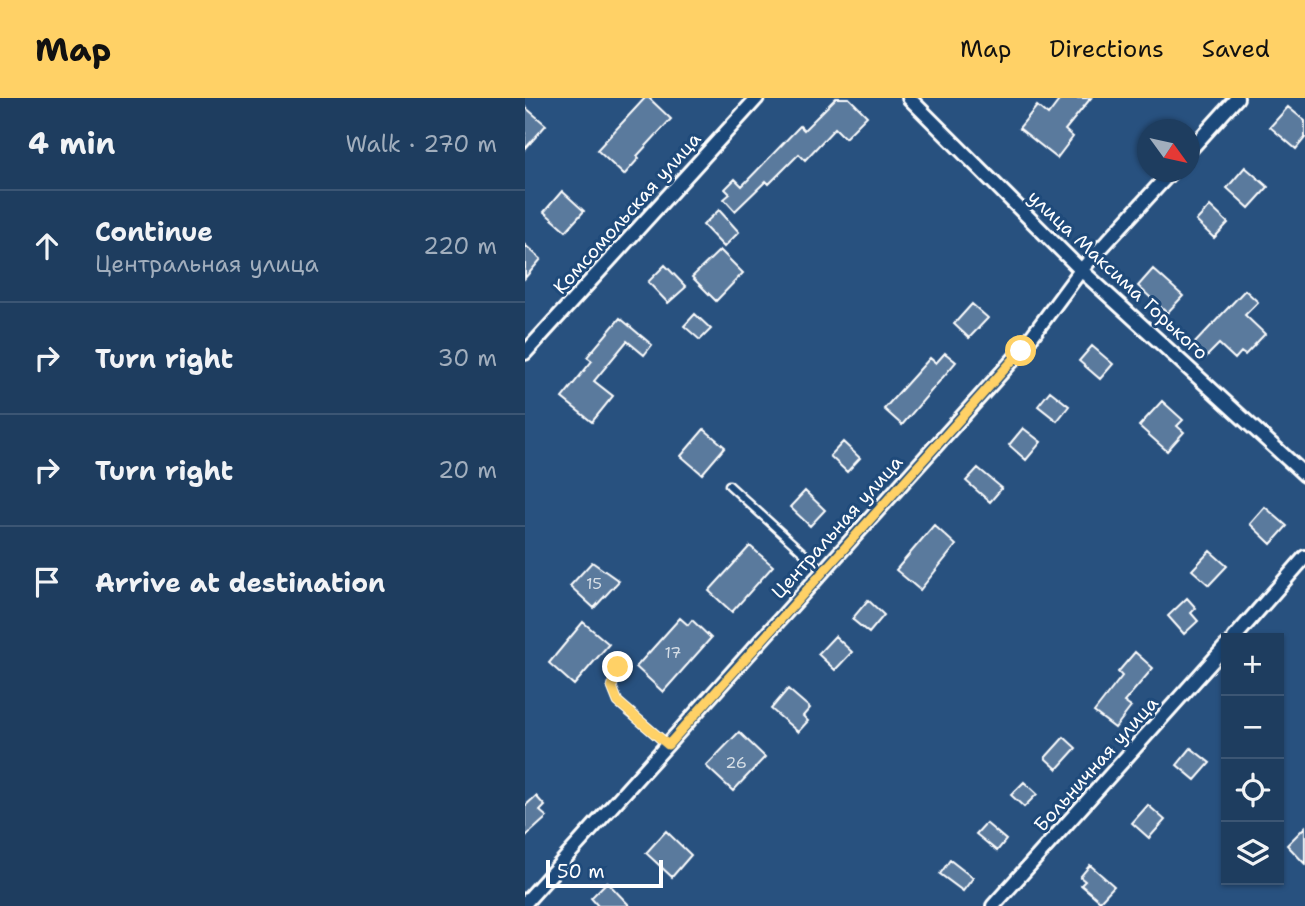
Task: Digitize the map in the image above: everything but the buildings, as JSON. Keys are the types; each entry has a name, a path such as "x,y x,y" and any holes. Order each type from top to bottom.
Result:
{"street":[{"name":"Комсомольская улица","path":"525,354 757,98"},
{"name":"улица Максима Горького","path":"909,98 1081,270 1305,475"},
{"path":"1200,139 1237,98"},
{"name":"Центральная улица","path":"525,903 1021,351 1081,270 1162,182"},
{"path":"1238,633 1305,557"},
{"name":"Больничная улица","path":"993,906 1221,652"}],"lane":[{"path":"729,485 823,571"},
{"path":"618,667 612,687 618,702 668,745"}],"route":[{"path":"618,667 612,687 618,702 668,745 1021,351"}]}
